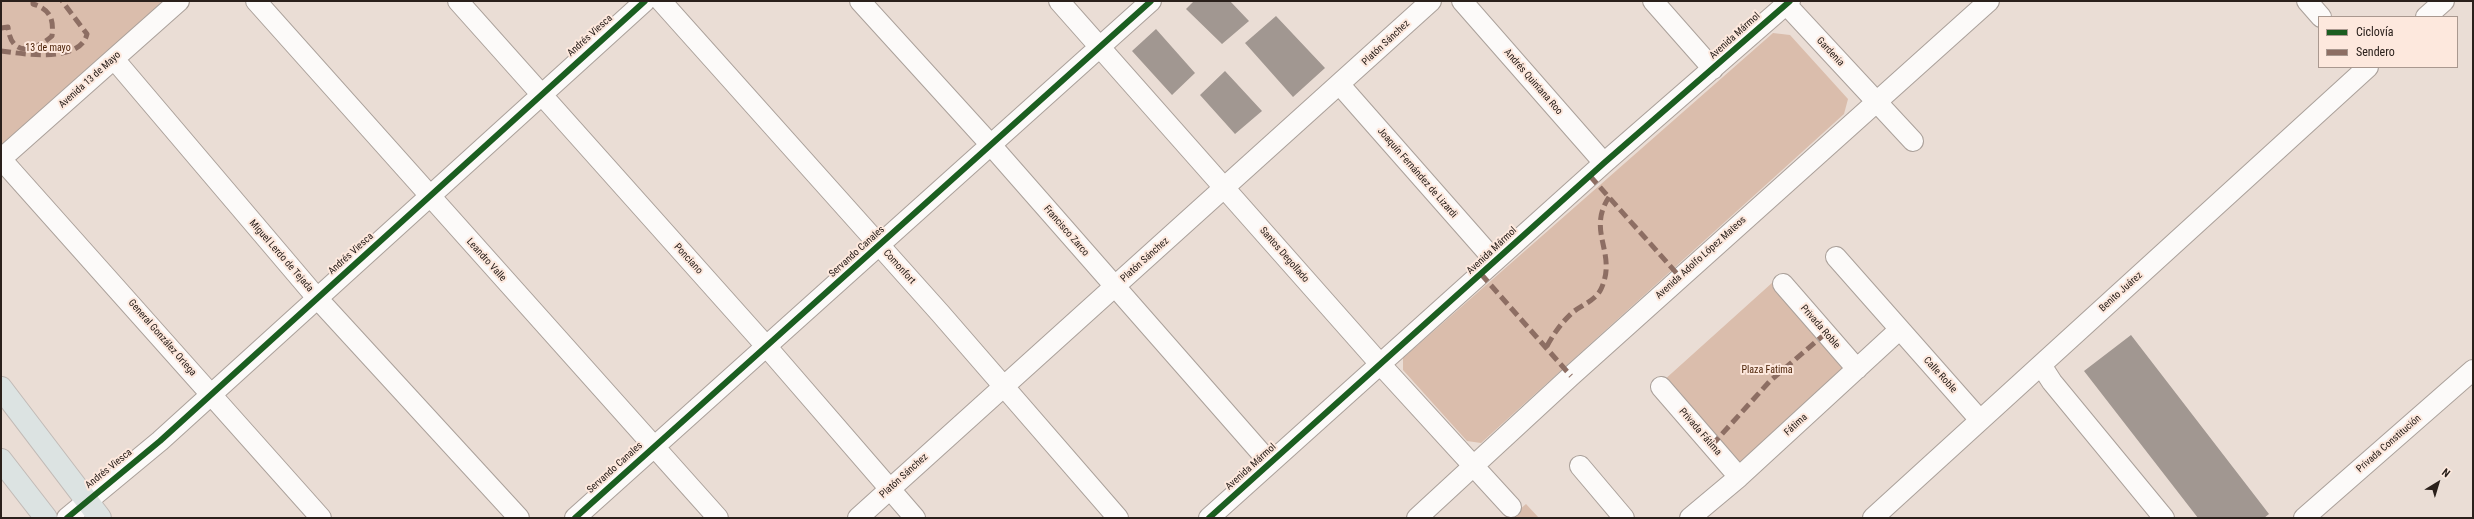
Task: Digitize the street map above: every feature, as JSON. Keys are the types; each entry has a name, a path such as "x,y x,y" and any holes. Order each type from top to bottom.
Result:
{"main road":[{"path":"1,388 100,518"},
{"path":"1,460 46,518"}],"street":[{"name":"Avenida 13 de Mayo","path":"1,159 179,1"},
{"name":"Leandro Valle","path":"256,1 718,518"},
{"name":"Ponciano","path":"458,1 766,346 889,490 915,518"},
{"name":"Andrés Viesca","path":"67,518 160,440 430,197 540,94 645,1"},
{"name":"Comonfort","path":"660,1 880,245 1118,518"},
{"name":"Francisco Zarco","path":"860,1 990,144 1270,463"},
{"name":"Santos Degollado","path":"1059,1 1226,187 1381,365 1511,507"},
{"name":"Servando Canales","path":"575,518 1151,1"},
{"name":"Platón Sánchez","path":"858,518 1340,85 1431,1"},
{"name":"Andrés Quintana Roo","path":"1462,1 1604,163"},
{"path":"1653,1 1713,69"},
{"name":"Avenida Adolfo López Mateos","path":"1417,518 1668,287 1877,103 1988,1"},
{"path":"2307,1 2321,16"},
{"path":"2427,16 2444,1"},
{"name":"Avenida Mármol","path":"1209,518 1381,365 1495,260 1713,69 1786,2"},
{"name":"Gardenia","path":"1786,2 1913,141"},
{"name":"Miguel Lerdo de Tejada","path":"114,59 317,298 519,518"},
{"name":"Benito Juárez","path":"1873,518 1893,512 1980,420 2367,68"},
{"name":"Joaquín Fernández de Lizardi","path":"1340,85 1495,260"},
{"name":"General González Ortega","path":"1,159 321,518"},
{"path":"1836,257 1899,330"},
{"name":"Privada Roble","path":"1783,284 1857,369"},
{"name":"Fátima","path":"1690,518 1739,477 1899,330"},
{"name":"Calle Roble","path":"1899,330 1980,420"},
{"path":"2041,365 2052,382 2164,518"},
{"name":"Privada Constitución","path":"2304,518 2473,370"},
{"name":"Privada Fátima","path":"1662,387 1739,477"},
{"path":"1580,466 1624,518"}],"green space":[{"name":"13 de mayo","path":"1,1 175,1 1,152"},
{"path":"1773,33 1790,35 1848,99 1844,114 1481,443 1467,441 1403,370 1403,358"},
{"name":"Plaza Fatima","path":"1773,282 1856,373 1742,472 1663,381"},
{"path":"1526,504 1539,518 1510,518"}],"building":[{"path":"1194,1 1230,1 1249,21 1222,44 1186,9"},
{"path":"1276,16 1325,68 1293,97 1245,43"},
{"path":"1156,29 1195,73 1172,95 1132,51"},
{"path":"1225,71 1262,111 1235,134 1200,95"},
{"path":"2131,335 2269,514 2264,518 2198,518 2084,371"}],"marked path":[{"path":"1,28 8,27 10,37 14,44 25,49 38,45 52,36 50,16 39,6 33,4 33,1"},
{"path":"1,51 36,55 63,53 74,49 82,43 87,34 62,1"},
{"path":"1590,176 1680,277"},
{"path":"1547,346 1555,332 1565,320 1573,312 1596,296 1601,289 1605,276 1606,264 1600,221 1609,197"},
{"path":"1481,274 1571,376"},
{"path":"1712,445 1770,381 1826,333"}],"cycle path":[{"path":"67,518 160,441 645,1"},
{"path":"575,518 1151,1"},
{"path":"1209,518 1604,163 1790,1"}]}
